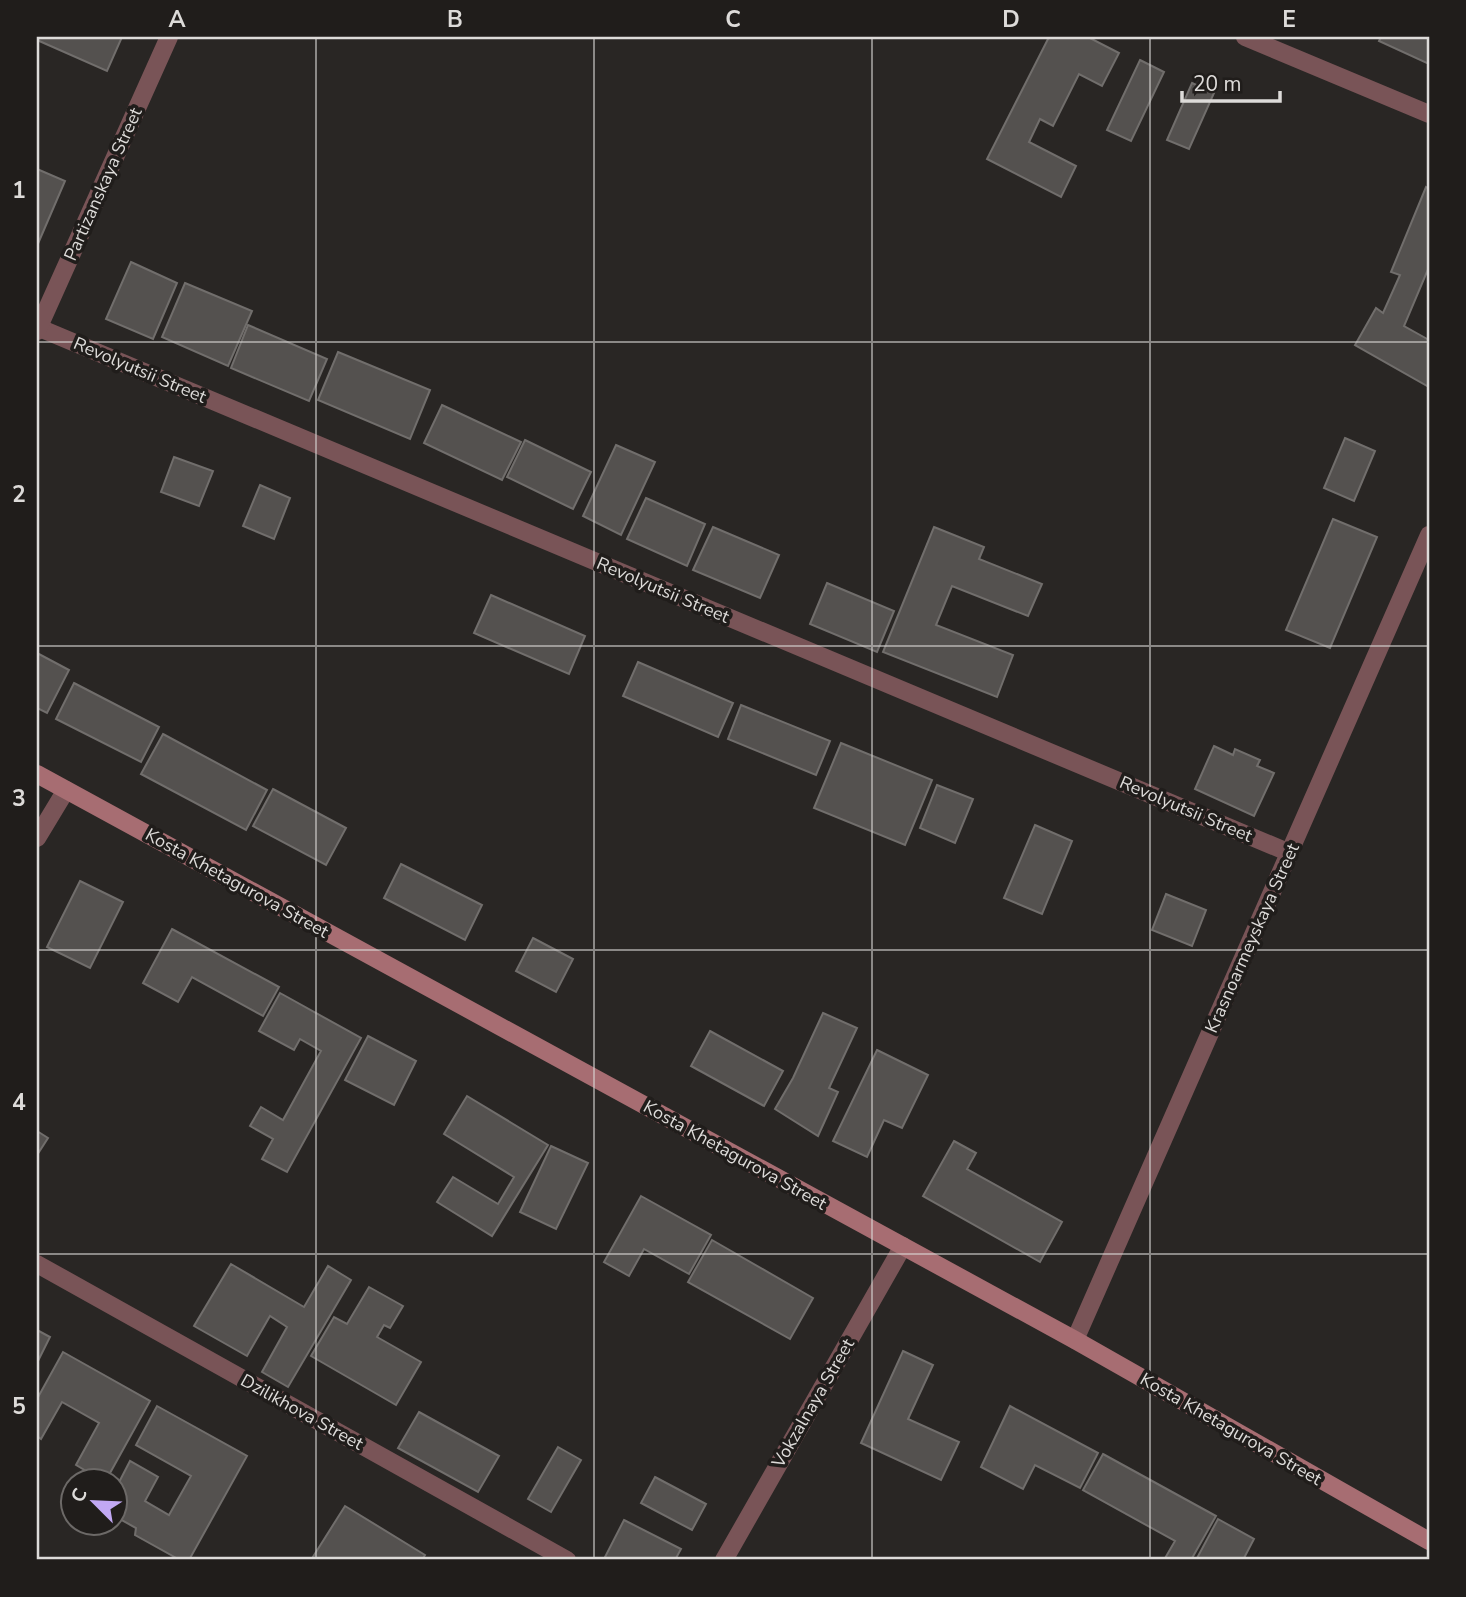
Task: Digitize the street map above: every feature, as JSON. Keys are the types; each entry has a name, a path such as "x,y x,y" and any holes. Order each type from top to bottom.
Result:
{"main road":[{"name":"Kosta Khetagurova Street","path":"37,774 1075,1340 1429,1541"}],"street":[{"name":"Partizanskaya Street","path":"37,328 169,37"},
{"path":"1245,37 1429,114"},
{"name":"Revolyutsii Street","path":"37,328 1290,853"},
{"name":"Krasnoarmeyskaya Street","path":"1075,1340 1429,535"},
{"path":"37,838 66,790"},
{"name":"Vokzalnaya Street","path":"724,1560 903,1246"},
{"name":"Dzilikhova Street","path":"37,1264 567,1560"}],"building":[{"path":"37,37 122,37 107,71 37,40"},
{"path":"1049,37 1088,37 1119,53 1102,86 1079,74 1053,126 1040,119 1029,142 1076,166 1061,197 987,159"},
{"path":"1381,37 1429,37 1429,64 1379,41"},
{"path":"1140,60 1164,72 1131,141 1107,130"},
{"path":"1192,83 1214,93 1189,149 1167,140"},
{"path":"37,169 65,181 37,246"},
{"path":"1426,187 1429,189 1429,267 1404,326 1429,340 1429,387 1355,345 1376,308 1383,313 1400,275 1391,272"},
{"path":"131,262 177,283 153,339 106,319"},
{"path":"185,283 252,311 228,366 162,337"},
{"path":"248,325 327,359 309,401 231,368"},
{"path":"338,352 430,390 410,439 318,400"},
{"path":"442,405 521,442 502,480 424,443"},
{"path":"1345,438 1375,451 1354,501 1324,488"},
{"path":"525,440 591,472 573,509 507,477"},
{"path":"616,445 655,462 621,535 583,516"},
{"path":"174,457 213,471 199,506 161,492"},
{"path":"260,485 290,498 274,539 243,526"},
{"path":"646,498 705,524 687,566 627,539"},
{"path":"1333,519 1377,537 1330,648 1286,630"},
{"path":"713,527 779,555 760,598 693,570"},
{"path":"934,527 984,547 979,559 1042,584 1028,616 952,586 936,625 1013,655 997,697 883,652"},
{"path":"827,583 894,611 877,652 810,624"},
{"path":"491,595 585,636 569,674 474,633"},
{"path":"37,653 69,670 47,713 37,708"},
{"path":"638,662 733,703 718,737 623,696"},
{"path":"74,683 159,727 141,762 56,719"},
{"path":"741,705 830,741 816,775 728,739"},
{"path":"163,734 267,790 246,830 141,774"},
{"path":"841,743 932,780 905,845 814,808"},
{"path":"1214,746 1233,755 1235,749 1260,760 1257,766 1274,773 1254,816 1195,789"},
{"path":"937,785 973,799 955,843 920,828"},
{"path":"273,789 346,828 326,865 253,826"},
{"path":"1035,825 1072,841 1042,914 1004,898"},
{"path":"401,864 482,905 465,940 384,898"},
{"path":"80,881 123,902 90,968 47,947"},
{"path":"1166,894 1206,910 1192,946 1152,930"},
{"path":"172,929 279,987 263,1016 192,977 178,1002 143,983"},
{"path":"533,938 573,959 556,992 516,971"},
{"path":"280,993 361,1038 287,1172 262,1159 273,1139 250,1126 261,1107 283,1120 321,1051 300,1039 294,1050 259,1031"},
{"path":"823,1013 857,1028 829,1088 838,1092 818,1136 775,1109 793,1078"},
{"path":"710,1031 783,1071 764,1106 691,1066"},
{"path":"368,1036 416,1061 394,1105 345,1080"},
{"path":"877,1050 928,1075 902,1128 884,1120 867,1157 833,1141"},
{"path":"467,1096 548,1145 492,1236 437,1202 453,1177 498,1204 514,1177 444,1134"},
{"path":"37,1131 48,1138 37,1155"},
{"path":"954,1141 976,1153 967,1169 1062,1222 1040,1262 923,1196"},
{"path":"551,1146 588,1163 556,1229 520,1212"},
{"path":"641,1196 711,1235 689,1274 644,1249 629,1276 604,1262"},
{"path":"712,1240 813,1298 790,1339 688,1282"},
{"path":"231,1264 304,1307 328,1266 351,1280 288,1387 262,1372 287,1327 270,1316 247,1356 194,1326"},
{"path":"369,1287 403,1306 390,1328 384,1325 377,1337 421,1362 396,1405 311,1356 334,1317 347,1324"},
{"path":"37,1330 50,1337 37,1363"},
{"path":"903,1351 933,1365 908,1419 959,1442 941,1480 861,1443"},
{"path":"63,1352 150,1401 113,1468 81,1468 76,1465 99,1423 62,1402 41,1439 37,1436 37,1399"},
{"path":"157,1406 247,1456 189,1560 180,1560 135,1535 136,1528 130,1525 130,1468 126,1468 130,1461 158,1477 145,1501 169,1515 191,1476 136,1445"},
{"path":"1010,1406 1098,1453 1080,1488 1035,1465 1023,1489 981,1467"},
{"path":"419,1412 499,1456 478,1492 398,1448"},
{"path":"558,1447 581,1460 551,1512 528,1499"},
{"path":"1103,1454 1216,1516 1191,1560 1164,1560 1175,1541 1083,1490"},
{"path":"655,1477 706,1504 692,1530 641,1503"},
{"path":"345,1506 425,1555 422,1560 311,1560"},
{"path":"1218,1519 1254,1539 1243,1560 1196,1560"},
{"path":"624,1520 681,1549 675,1560 604,1559"}]}
